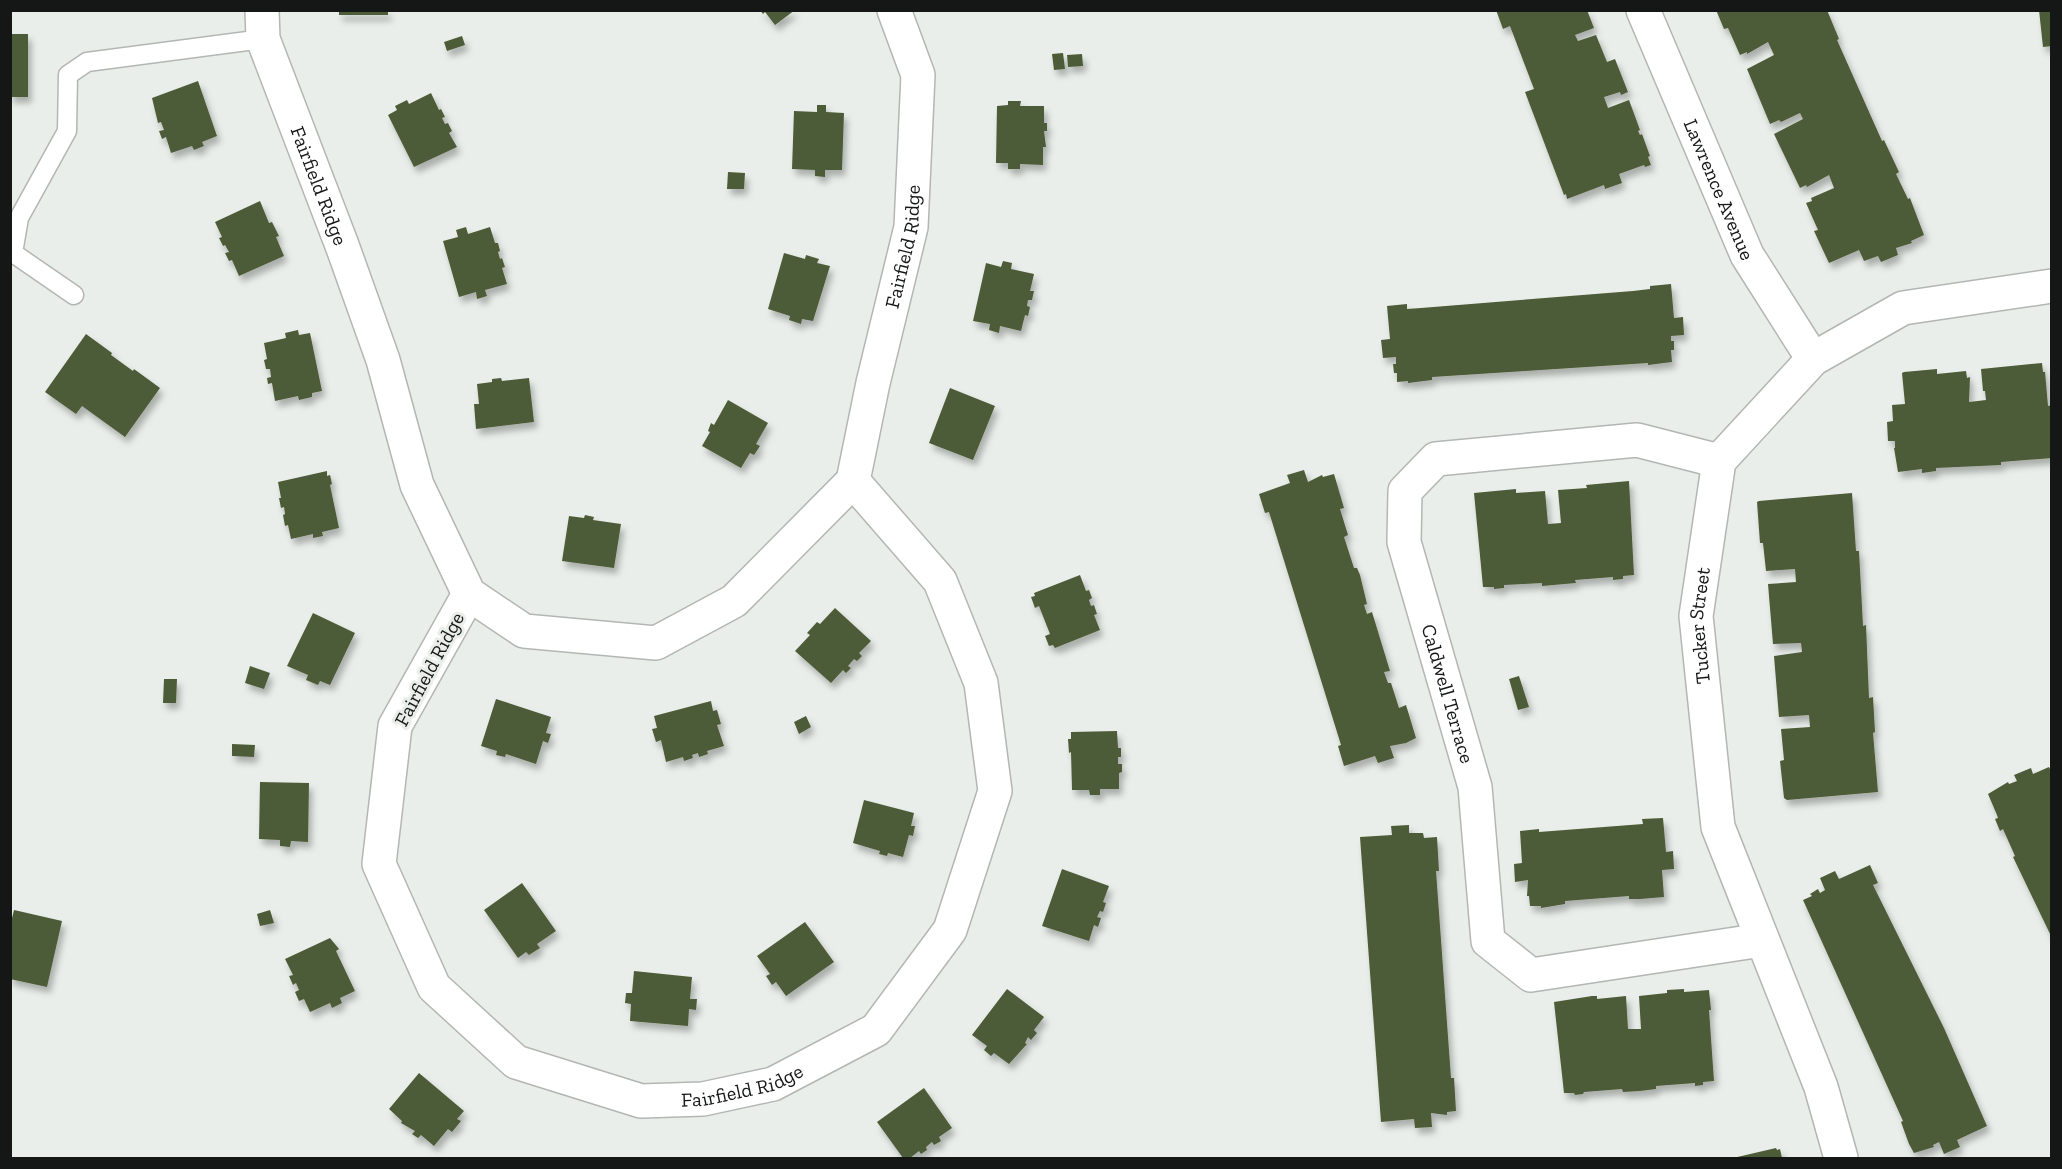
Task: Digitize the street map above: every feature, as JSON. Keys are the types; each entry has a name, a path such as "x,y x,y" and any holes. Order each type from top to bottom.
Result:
{"street":[{"name":"Fairfield Ridge","path":"263,25 383,360 417,485 469,594 524,631 656,644 734,601 853,481 873,383 911,227 918,75 894,10"},
{"name":"Lawrence Avenue","path":"1643,10 1747,255 1813,359"},
{"path":"1719,461 1813,359 1903,308 2052,286"},
{"name":"Caldwell Terrace","path":"1719,461 1637,440 1436,459 1405,491 1404,542 1475,787 1488,941 1531,975 1762,940"},
{"name":"Tucker Street","path":"1719,461 1696,616 1718,827 1821,1088 1841,1158"},
{"name":"Fairfield Ridge","path":"469,594 395,726 379,864 434,987 516,1062 641,1101 703,1099 772,1084 876,1030 950,930 995,791 981,683 940,581 853,481"}],"lane":[{"path":"74,295 13,252 20,218 67,131 68,75 87,62 263,25"}],"building":[{"path":"339,10 388,10 388,15 339,15"},
{"path":"760,10 795,10 775,25 765,12 763,14"},
{"path":"1496,10 1587,10 1594,28 1575,35 1578,41 1596,35 1607,62 1615,59 1628,92 1604,97 1608,108 1629,100 1640,130 1638,131 1640,135 1642,134 1650,156 1648,157 1651,165 1645,167 1644,165 1619,174 1622,183 1605,189 1604,185 1567,199 1525,92 1534,89 1510,26 1503,29"},
{"path":"1716,10 1827,10 1839,39 1837,40 1882,141 1884,140 1899,172 1896,174 1908,199 1910,198 1924,235 1911,241 1912,243 1896,248 1898,255 1881,262 1878,256 1864,261 1859,250 1829,263 1814,231 1818,230 1806,203 1812,201 1811,198 1834,188 1829,175 1807,187 1806,185 1800,188 1774,134 1803,119 1800,113 1781,122 1779,120 1770,124 1747,69 1774,55 1768,42 1747,54 1747,52 1740,55 1728,28 1724,29"},
{"path":"2039,10 2052,10 2052,46 2043,47"},
{"path":"10,34 28,34 28,97 10,97"},
{"path":"462,36 465,45 447,51 444,42"},
{"path":"1063,53 1065,69 1054,70 1052,54"},
{"path":"1082,54 1083,66 1068,67 1067,55"},
{"path":"198,81 217,136 202,142 204,146 194,150 192,146 171,153 166,137 162,139 159,131 164,130 161,122 158,123 152,98"},
{"path":"431,93 445,117 442,118 445,124 448,123 452,131 449,133 457,147 414,167 388,115 397,110 395,106 407,100 409,104"},
{"path":"1008,101 1021,101 1020,106 1044,106 1044,123 1047,123 1047,131 1044,131 1046,147 1043,147 1043,165 1020,164 1020,169 1008,169 1008,163 996,163 997,106 1008,105"},
{"path":"817,105 826,105 826,112 844,113 842,170 825,170 825,177 815,176 815,170 792,169 794,111 817,112"},
{"path":"728,172 745,173 744,189 727,189"},
{"path":"260,201 269,223 272,222 279,236 276,237 284,256 239,276 232,260 229,261 225,253 229,252 219,238 222,237 215,222"},
{"path":"466,227 468,234 490,227 495,243 498,243 500,259 502,258 505,267 502,268 507,284 485,290 487,296 477,299 476,292 459,297 443,241 458,237 456,230"},
{"path":"784,253 805,259 806,255 819,259 817,263 830,266 813,321 802,319 801,324 789,320 790,316 768,309"},
{"path":"1003,261 1012,263 1011,269 1034,274 1030,291 1034,291 1032,300 1028,300 1027,306 1030,307 1028,316 1025,315 1021,331 1000,326 999,333 989,330 990,324 973,321 986,263 1001,267"},
{"path":"1671,284 1674,318 1683,317 1684,335 1671,336 1671,341 1674,341 1674,350 1671,350 1672,362 1432,377 1432,380 1408,383 1408,381 1397,382 1397,373 1394,373 1393,364 1396,364 1396,357 1383,358 1381,340 1390,339 1387,306 1407,304 1407,309 1421,308 1633,291 1650,289 1650,286"},
{"path":"298,330 299,335 310,333 322,391 312,393 312,397 299,400 298,396 275,401 272,383 268,384 267,378 271,377 270,369 266,369 264,360 267,359 264,343 286,338 285,333"},
{"path":"86,334 112,353 111,355 160,388 125,437 82,406 76,414 45,392"},
{"path":"2042,363 2048,406 2052,405 2052,458 2001,462 2001,465 1936,468 1936,471 1922,473 1922,469 1898,472 1895,441 1888,441 1887,422 1893,421 1892,405 1905,404 1902,373 1937,369 1937,374 1966,371 1967,378 1970,377 1969,402 1986,400 1981,369"},
{"path":"501,378 502,381 529,378 534,422 476,429 474,404 479,404 477,384"},
{"path":"950,388 995,406 973,460 929,443"},
{"path":"728,400 768,423 756,444 760,446 754,455 750,453 741,468 702,446 710,432 708,431 711,423 714,425"},
{"path":"1304,470 1308,482 1322,475 1323,477 1334,474 1344,508 1340,509 1348,535 1344,537 1354,568 1357,568 1360,575 1367,614 1372,612 1390,671 1384,672 1388,683 1391,683 1399,708 1406,705 1416,738 1406,743 1390,746 1394,758 1378,763 1375,756 1344,766 1338,746 1341,745 1269,512 1265,513 1259,494 1290,483 1287,475"},
{"path":"327,471 332,484 330,485 339,528 322,532 323,536 313,538 313,534 291,539 288,525 285,526 284,507 281,508 278,482"},
{"path":"1629,481 1634,575 1623,576 1623,579 1613,580 1613,577 1575,580 1576,583 1542,586 1542,583 1504,585 1504,588 1494,589 1494,587 1483,587 1474,493 1516,489 1516,493 1545,491 1548,524 1561,523 1558,490"},
{"path":"1852,493 1856,551 1859,551 1863,626 1866,625 1869,698 1873,697 1875,732 1873,733 1878,792 1787,800 1784,798 1780,761 1784,760 1781,729 1810,727 1809,715 1779,717 1774,656 1802,652 1801,643 1773,644 1768,584 1796,582 1795,569 1766,571 1763,543 1760,543 1757,502"},
{"path":"585,515 594,517 593,520 621,524 614,568 562,561 569,516 584,518"},
{"path":"1080,575 1086,591 1089,590 1092,598 1089,600 1091,606 1094,605 1097,614 1094,615 1100,630 1055,648 1053,645 1049,646 1045,636 1050,634 1039,606 1035,608 1031,597 1035,596 1034,593"},
{"path":"835,608 871,641 859,653 862,656 857,661 854,659 848,666 851,668 846,673 843,670 831,683 795,651 810,635 807,633 817,622 820,624"},
{"path":"313,613 355,633 330,685 320,681 318,685 306,680 308,675 287,666"},
{"path":"250,666 270,673 264,689 245,683"},
{"path":"1519,676 1529,707 1518,710 1509,679"},
{"path":"164,679 177,679 176,703 163,703"},
{"path":"496,699 551,717 546,733 551,734 548,743 543,741 536,764 506,754 505,757 496,755 497,751 481,746"},
{"path":"711,701 713,711 717,710 721,724 717,725 724,746 707,751 708,754 699,757 698,753 692,755 693,758 684,761 683,757 666,762 661,740 656,742 652,729 657,728 654,716"},
{"path":"806,716 811,727 799,734 794,722"},
{"path":"1117,731 1118,748 1121,748 1118,764 1122,764 1122,772 1119,773 1119,789 1100,789 1100,795 1090,795 1089,790 1072,790 1071,752 1069,753 1068,739 1071,739 1071,732"},
{"path":"232,744 255,745 254,757 232,756"},
{"path":"2049,767 2052,773 2052,938 2013,857 2015,856 2003,829 2000,831 1995,819 1998,818 1988,794 2008,782 2009,784 2017,781 2014,775 2031,768 2033,774"},
{"path":"260,782 309,783 308,842 291,841 290,847 280,846 280,840 259,839"},
{"path":"864,800 914,813 911,826 915,826 913,836 909,835 903,857 888,853 887,856 879,854 880,851 853,843"},
{"path":"1663,818 1666,852 1673,851 1674,869 1662,870 1664,897 1629,899 1629,896 1565,901 1565,904 1541,908 1541,906 1530,906 1529,896 1527,896 1528,880 1515,882 1514,864 1522,863 1520,831 1539,829 1539,832 1643,824 1642,819"},
{"path":"1409,825 1409,833 1423,833 1424,838 1437,837 1439,871 1436,871 1451,1078 1454,1078 1456,1111 1447,1112 1447,1115 1431,1113 1432,1127 1415,1128 1414,1119 1381,1122 1360,837 1392,835 1391,826"},
{"path":"1870,865 1878,883 1873,885 1944,1028 1987,1126 1957,1140 1960,1147 1944,1154 1939,1142 1933,1145 1934,1147 1914,1153 1909,1144 1901,1122 1903,1121 1803,900 1812,896 1810,894 1818,889 1820,893 1825,890 1820,878 1835,871 1839,879"},
{"path":"1062,869 1109,886 1103,902 1106,903 1103,912 1100,911 1097,917 1101,918 1098,927 1094,925 1089,941 1042,926"},
{"path":"522,883 556,931 537,944 540,948 529,955 526,952 518,958 484,910"},
{"path":"14,910 62,921 47,987 10,979 10,926"},
{"path":"270,910 274,923 260,926 257,914"},
{"path":"805,922 834,962 786,996 776,982 772,985 766,976 770,974 757,956"},
{"path":"330,938 339,949 336,951 355,991 340,998 342,1003 332,1008 330,1003 310,1012 304,999 299,1001 295,992 299,990 296,983 293,985 289,976 293,975 285,959"},
{"path":"634,971 692,977 690,999 697,999 696,1010 689,1009 688,1026 630,1021 631,1004 625,1003 626,993 632,993"},
{"path":"1007,989 1044,1017 1034,1030 1037,1033 1031,1040 1028,1037 1025,1043 1027,1044 1009,1064 994,1053 991,1056 984,1050 987,1046 972,1035"},
{"path":"1684,989 1684,992 1709,990 1714,1081 1703,1082 1703,1085 1695,1086 1695,1083 1656,1086 1656,1089 1640,1091 1623,1092 1622,1089 1584,1092 1575,1095 1564,1093 1554,1002 1592,996 1597,996 1597,999 1626,996 1628,1029 1641,1029 1639,996"},
{"path":"419,1073 464,1111 457,1119 461,1121 452,1132 448,1129 434,1146 421,1135 418,1138 412,1134 415,1131 401,1123 402,1121 389,1109"},
{"path":"924,1088 952,1128 939,1137 941,1141 934,1145 932,1142 921,1154 919,1151 910,1158 903,1158 877,1122"},
{"path":"1780,1149 1782,1158 1733,1158"}]}
